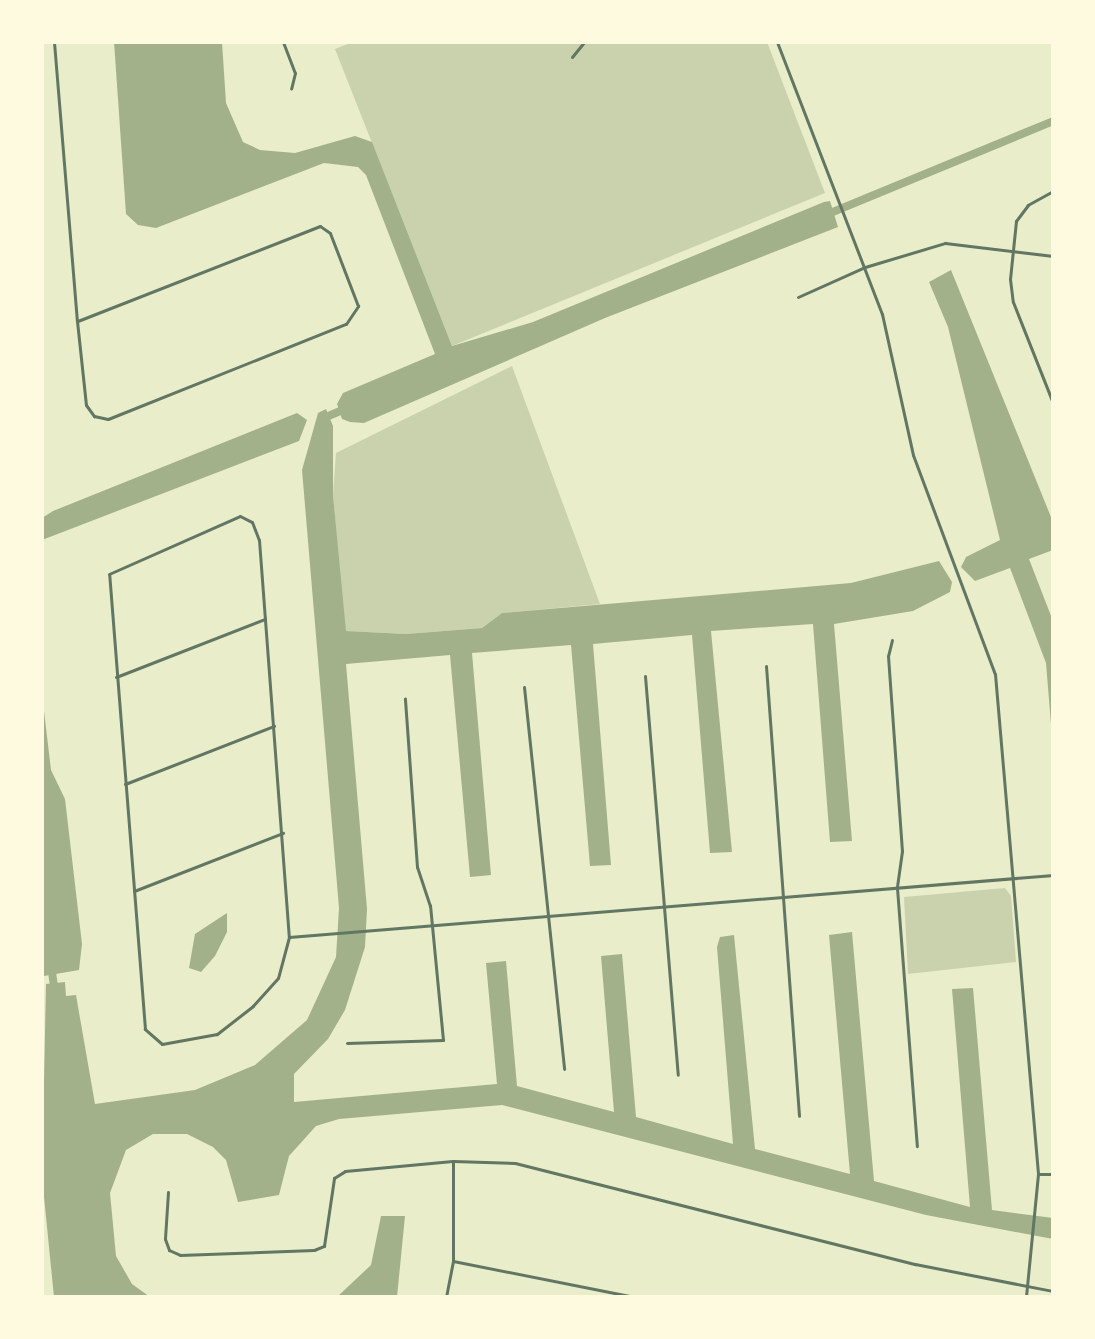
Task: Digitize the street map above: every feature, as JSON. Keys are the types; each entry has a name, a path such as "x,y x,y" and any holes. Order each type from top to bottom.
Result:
{"street":[{"path":"54,42 77,321 86,405 94,416 108,419 346,324 358,306 330,233 320,226 77,321"},
{"path":"283,42 295,73 291,88"},
{"path":"572,57 584,42"},
{"path":"777,42 865,267 893,356 913,456 995,674 1038,1173 1037,1214 1026,1297"},
{"path":"1053,191 1028,205 1016,220 1012,250 1013,302 1053,403"},
{"path":"798,297 865,267 945,243 1053,256"},
{"path":"240,516 252,522 259,540 265,619 283,833 289,937 278,978 217,1034 162,1044 145,1029 109,574 240,516"},
{"path":"117,677 265,619"},
{"path":"892,640 888,656 902,851 897,888 917,1146"},
{"path":"766,666 799,1116"},
{"path":"645,676 666,908 678,1075"},
{"path":"524,687 564,1069"},
{"path":"346,1043 443,1040 433,927 417,867 405,698"},
{"path":"125,784 274,726"},
{"path":"134,891 283,833"},
{"path":"289,937 783,899 1053,875"},
{"path":"446,1297 453,1261 453,1161"},
{"path":"168,1192 165,1239 169,1250 180,1255 314,1250 324,1246 334,1178 345,1171 453,1161 554,1171 1027,1288 1053,1291"},
{"path":"1038,1173 1053,1174"},
{"path":"453,1261 634,1297"}],"shaded area":[{"path":"114,42 222,42 226,103 243,142 260,150 295,153 355,136 372,142 452,346 533,322 824,202 830,201 838,227 605,318 364,423 350,422 342,419 337,404 343,393 435,354 366,175 358,167 324,163 156,228 138,225 126,214"},
{"path":"353,42 767,42 825,193 452,346 335,49"},
{"path":"951,270 1053,522 1053,550 1029,559 1053,621 1053,749 1046,663 1010,568 975,581 961,567 966,557 1000,540 948,327 929,282"},
{"path":"512,366 600,604 502,613 482,628 406,634 345,631 333,495 336,453"},
{"path":"326,409 333,426 333,495 346,631 406,634 482,628 502,613 851,583 939,561 952,582 950,592 913,611 834,624 852,841 830,842 813,624 711,631 732,852 710,853 692,635 593,644 611,865 590,866 571,645 472,653 491,875 470,877 450,655 346,664 367,909 365,947 345,1010 328,1039 294,1074 294,1102 497,1084 486,963 506,961 517,1086 614,1112 601,956 622,954 636,1117 733,1144 717,947 720,937 734,935 755,1149 850,1174 829,935 852,932 874,1181 970,1207 952,989 973,988 992,1210 1053,1218 1053,1239 926,1215 502,1105 339,1119 316,1126 289,1156 279,1195 238,1202 226,1160 213,1147 187,1134 153,1134 126,1150 110,1193 116,1256 132,1284 150,1297 54,1297 42,1177 46,984 65,982 66,996 76,995 95,1104 195,1090 255,1065 307,1020 336,957 339,908 302,470 318,413"},
{"path":"297,413 307,420 299,441 42,540 42,518 53,511"},
{"path":"42,694 51,770 65,799 82,944 79,970 44,976"},
{"path":"1005,888 1011,896 1016,962 908,974 904,897"},
{"path":"227,913 227,932 215,956 201,972 189,968 195,934"},
{"path":"381,1216 405,1216 397,1297 337,1297 371,1265"}],"waterway":[{"path":"823,216 1053,121"},
{"path":"326,423 326,417 349,407"},
{"path":"51,965 55,994"}]}
